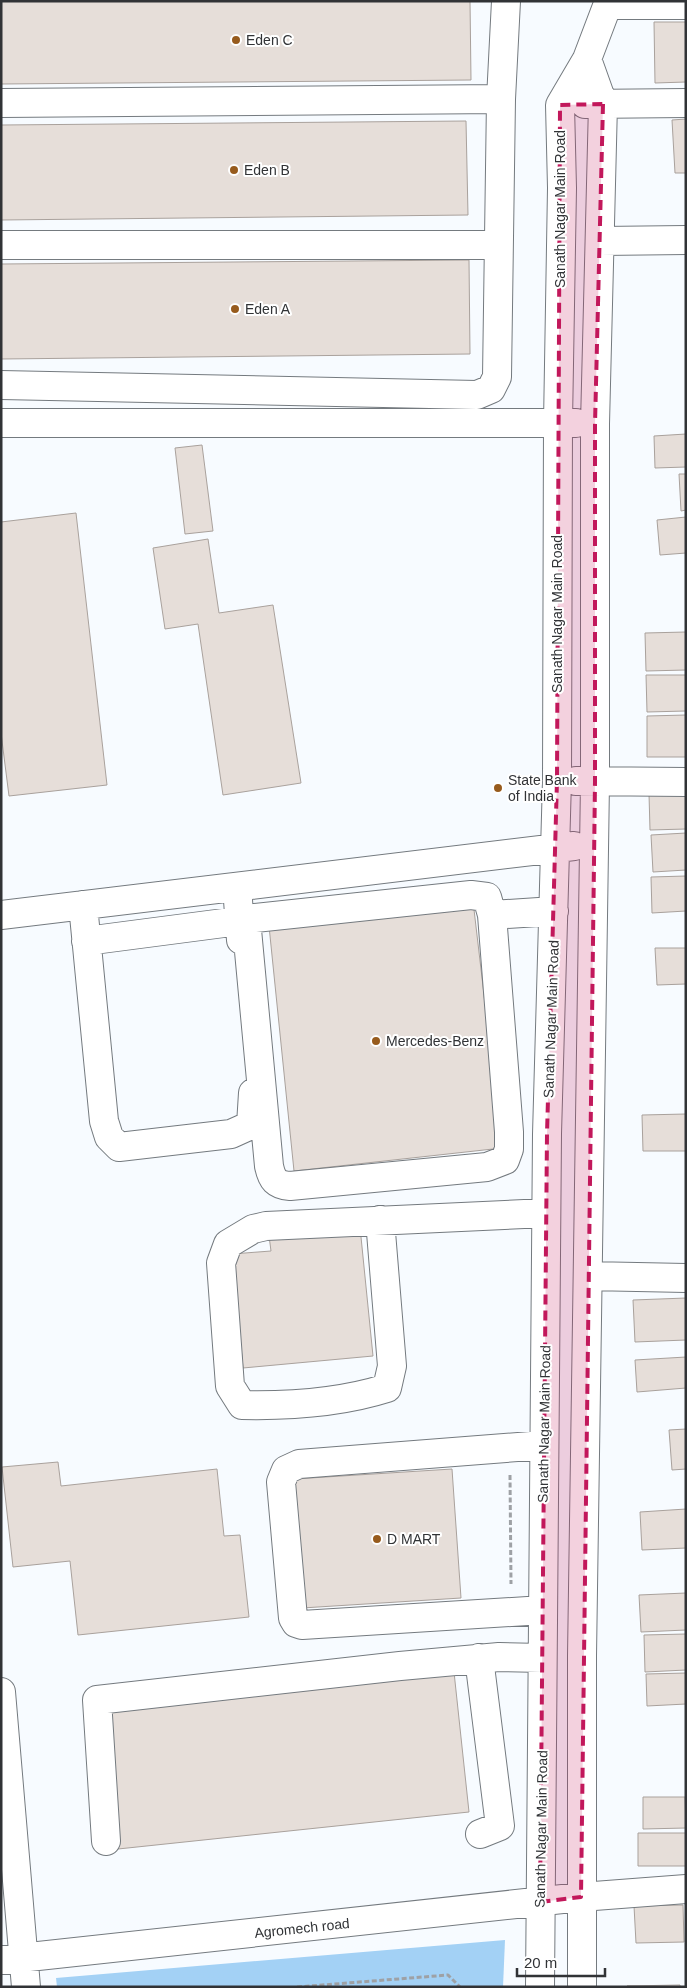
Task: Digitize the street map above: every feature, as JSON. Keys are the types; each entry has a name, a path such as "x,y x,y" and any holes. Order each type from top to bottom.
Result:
{"street":[{"path":"1,386 477,395 491,389 497,377 501,99 506,1"},
{"path":"560,105 587,59 609,3 686,5"},
{"path":"582,1987 581,1897 595,782 595,424 603,104 587,59"},
{"path":"1,104 501,99"},
{"path":"560,105 686,103"},
{"name":"Sanath Nagar Main Road","path":"540,1987 546,1213 557,780 558,423 562,188 560,105"},
{"path":"601,240 686,240"},
{"path":"1,245 498,245"},
{"path":"1,423 595,424"},
{"path":"557,780 686,782"},
{"path":"1,915 593,844"},
{"path":"86,941 242,920 470,895 487,897 492,915 509,1132 509,1149 505,1160 487,1167 290,1186 280,1186 275,1182 270,1166 242,920 239,887"},
{"path":"83,905 104,1121 109,1137 119,1147 232,1134 251,1125 254,1102 242,920"},
{"path":"492,915 554,911"},
{"path":"380,1220 392,1366 387,1388 366,1395 301,1403 272,1406 242,1405 230,1386 221,1263 228,1244 253,1229 266,1226 380,1220 546,1213"},
{"path":"588,1276 686,1278"},
{"path":"543,1610 302,1625 296,1623 293,1618 281,1482 286,1470 299,1464 544,1445"},
{"path":"106,1841 97,1700 479,1658 542,1658"},
{"path":"479,1658 500,1826 480,1834"},
{"path":"1,1692 12,1959 26,1987"},
{"name":"Agromech road","path":"12,1959 581,1897 686,1889"}],"path":[{"path":"510,1449 511,1613"},
{"path":"298,1987 448,1975 460,1987"}],"highlighted area":[{"path":"603,104 595,424 595,782 581,1897 540,1902 547,1134 557,780 560,105"}],"shaded area":[{"path":"505,1940 503,1987 57,1987 56,1978"}],"building":[{"name":"Eden C","path":"1,1 470,1 471,80 1,84"},
{"path":"654,22 686,22 686,82 655,83"},
{"path":"686,119 686,173 675,173 672,120"},
{"name":"Eden B","path":"466,121 468,215 1,220 1,125"},
{"name":"Eden A","path":"469,260 470,354 1,359 1,264"},
{"path":"686,434 686,467 655,468 654,436"},
{"path":"202,445 213,531 185,534 175,448"},
{"path":"679,474 686,474 686,510 681,511"},
{"path":"76,513 107,785 9,796 1,733 1,522"},
{"path":"686,517 686,553 660,555 657,520"},
{"path":"208,539 219,613 273,605 301,783 223,795 198,624 165,629 153,548"},
{"path":"686,632 686,670 646,671 645,633"},
{"path":"646,675 686,675 686,711 647,712"},
{"path":"686,715 686,757 647,757 647,716"},
{"path":"686,793 686,829 650,830 649,794"},
{"path":"686,833 686,870 653,872 651,835"},
{"path":"686,876 686,911 652,913 651,877"},
{"path":"473,901 502,1148 294,1171 269,926"},
{"path":"655,948 686,948 686,984 657,985"},
{"path":"686,1114 686,1151 643,1151 642,1115"},
{"path":"360,1227 373,1356 243,1368 232,1254 271,1251 269,1236"},
{"path":"686,1298 686,1340 635,1342 633,1300"},
{"path":"686,1357 686,1388 637,1392 635,1360"},
{"path":"686,1429 686,1469 672,1470 669,1430"},
{"path":"58,1462 61,1486 217,1469 224,1536 240,1535 249,1617 78,1635 70,1561 13,1567 2,1467"},
{"name":"D MART","path":"452,1469 461,1598 302,1608 294,1479"},
{"path":"686,1509 686,1548 642,1550 640,1512"},
{"path":"686,1593 686,1630 641,1632 639,1595"},
{"path":"686,1634 686,1670 645,1672 644,1635"},
{"path":"454,1672 469,1812 118,1849 103,1709"},
{"path":"686,1673 686,1704 647,1706 646,1674"},
{"path":"643,1797 685,1797 686,1828 643,1829"},
{"path":"638,1833 686,1833 686,1866 638,1866"},
{"path":"683,1905 684,1942 636,1943 634,1906"},
{"path":"680,1985 680,1987 627,1986"}],"place":[{"name":"Eden C","path":"236,40"},
{"name":"Eden B","path":"234,170"},
{"name":"Eden A","path":"235,309"},
{"name":"State Bank of India","path":"498,788"},
{"name":"Mercedes-Benz","path":"376,1041"},
{"name":"D MART","path":"377,1539"}]}
